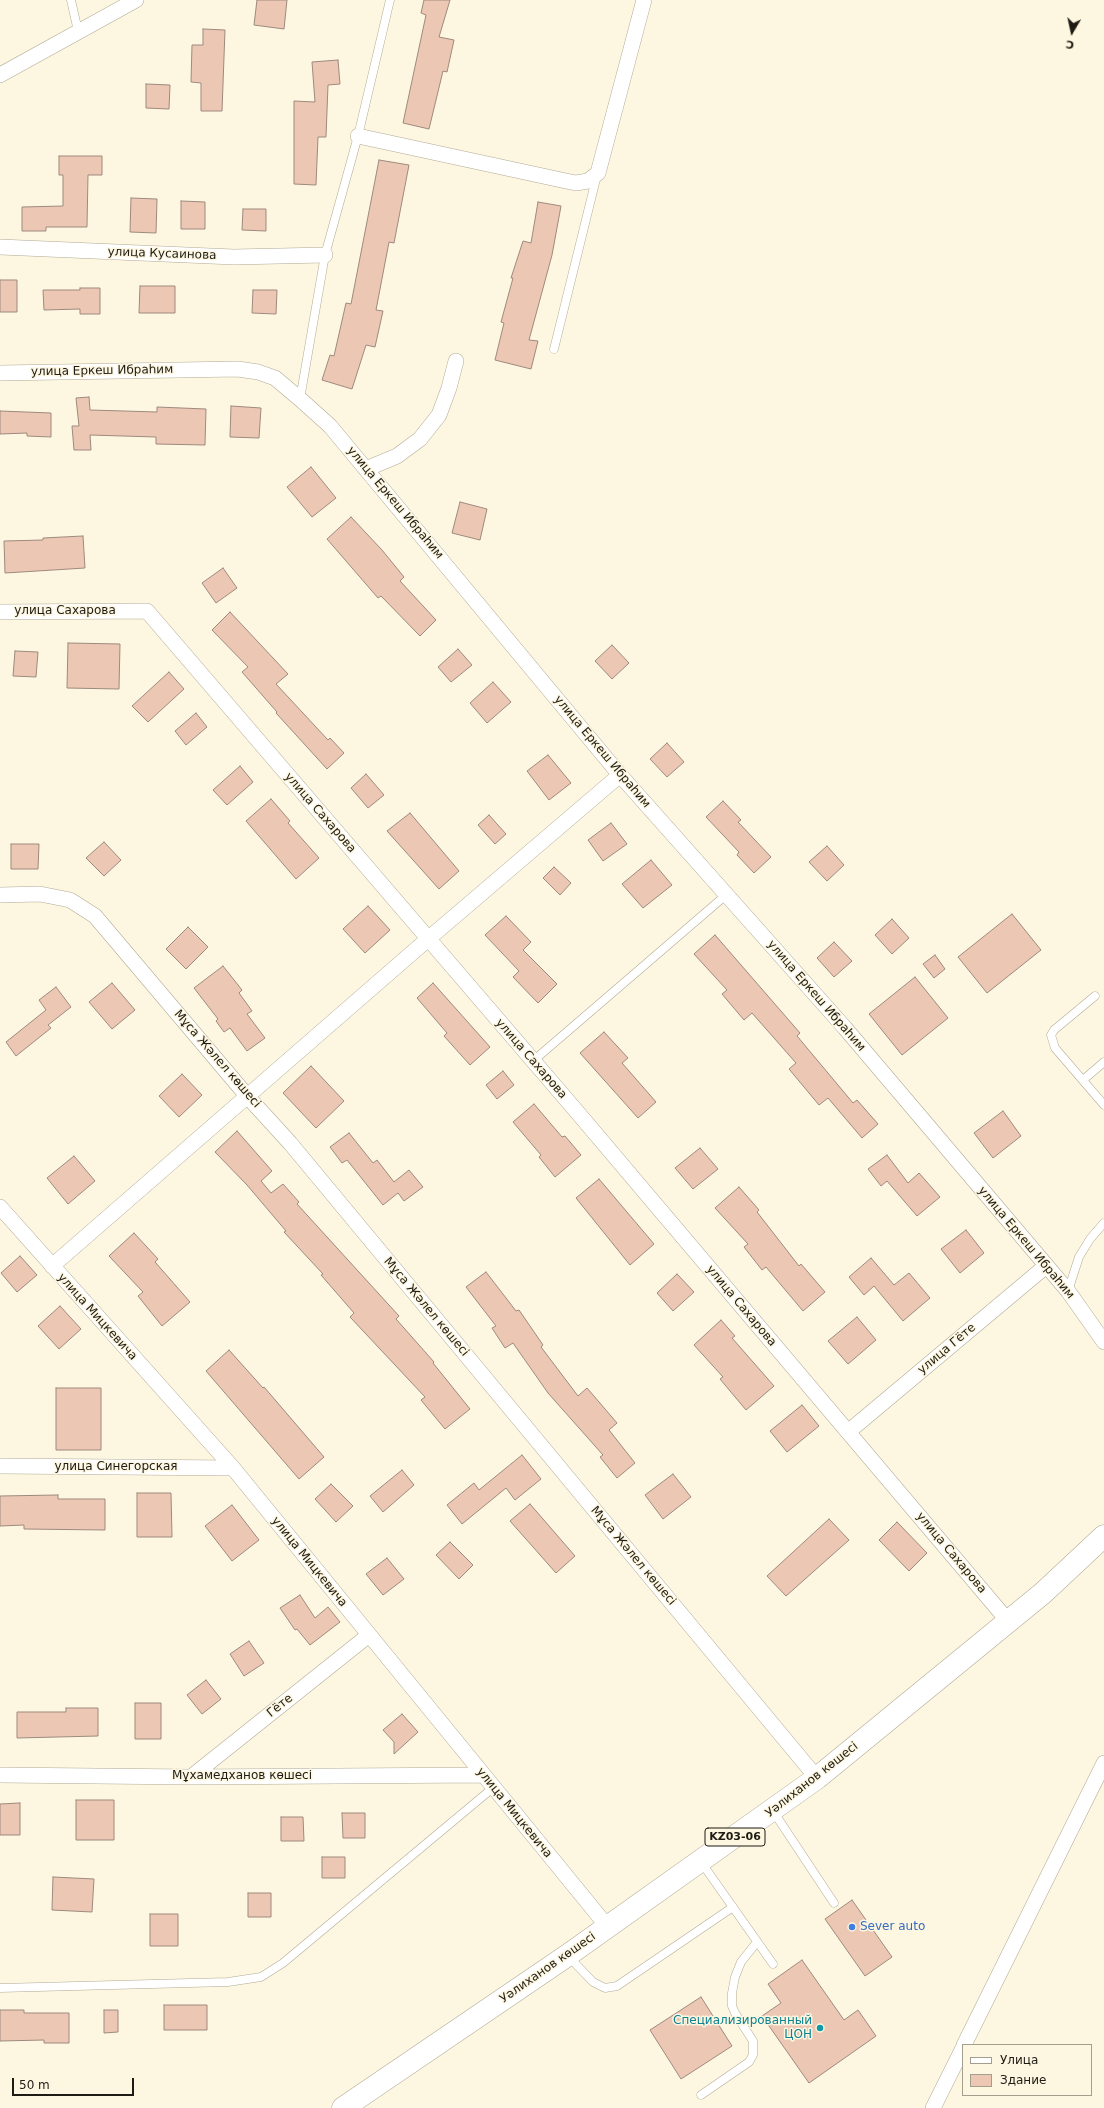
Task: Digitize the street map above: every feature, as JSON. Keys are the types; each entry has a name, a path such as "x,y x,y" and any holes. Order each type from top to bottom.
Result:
{"main road":[{"name":"Уәлиханов көшесі","path":"342,2108 568,1956 607,1926 701,1862 817,1778 1043,1593 1104,1536"}],"street":[{"path":"0,75 136,0"},
{"path":"358,136 576,183 588,181 598,173 644,0"},
{"name":"улица Кусаинова","path":"0,247 234,257 325,254"},
{"path":"366,469 397,456 420,439 439,415 449,388 456,361"},
{"name":"улица Еркеш Ибраһим","path":"0,373 238,369 258,372 275,378 300,399 330,426 620,775 845,1028 1068,1291 1104,1342"},
{"name":"улица Сахарова","path":"0,612 147,611 533,1061 1008,1621"},
{"path":"52,1266 428,939 620,775"},
{"name":"Мұса Жәлел көшесі","path":"0,894 40,894 70,900 95,916 248,1097 295,1149 817,1778"},
{"name":"улица Мицкевича","path":"0,1207 233,1468 607,1926"},
{"name":"улица Гёте","path":"848,1432 1046,1266"},
{"name":"улица Синегорская","path":"0,1466 233,1468"},
{"name":"Гёте","path":"191,1777 369,1635"},
{"path":"965,2044 1104,1763"},
{"name":"Мұхамедханов көшесі","path":"0,1775 191,1777 483,1775"},
{"path":"933,2108 962,2050"}],"lane":[{"path":"71,0 78,31"},
{"path":"300,399 325,254 358,136 390,0"},
{"path":"554,349 598,173"},
{"path":"533,1061 726,895"},
{"path":"1095,996 1054,1030 1051,1035 1055,1048 1104,1105"},
{"path":"1083,1080 1104,1062"},
{"path":"1068,1291 1079,1257 1090,1239 1104,1223"},
{"path":"0,1988 228,1982 261,1977 283,1963 494,1788"},
{"path":"772,1810 834,1903"},
{"path":"701,1862 773,1964"},
{"path":"568,1956 594,1982 605,1988 617,1986 733,1907"},
{"path":"701,2095 749,2062 753,2055 753,2041 735,2013 732,2006 732,1993 735,1977 741,1962 757,1942"}],"building":[{"path":"257,0 287,0 284,29 254,25"},
{"path":"424,0 450,0 439,37 454,40 447,72 443,71 429,129 403,123 426,15 421,13"},
{"path":"203,29 225,30 222,111 201,111 201,83 191,82 192,45 203,45"},
{"path":"338,60 340,84 328,85 326,137 318,137 316,185 294,184 294,101 315,102 312,62"},
{"path":"146,84 170,85 169,109 146,108"},
{"path":"59,156 102,156 102,175 88,175 87,227 46,227 46,231 22,231 22,207 63,206 63,175 59,175"},
{"path":"379,160 409,165 394,243 389,242 376,310 383,311 375,347 366,345 352,389 322,380 330,355 334,356 346,303 351,304"},
{"path":"131,198 157,199 156,233 130,232"},
{"path":"181,201 205,202 205,229 181,229"},
{"path":"538,202 561,206 552,255 529,340 538,341 531,369 495,360 504,323 501,322 513,278 511,278 523,241 531,243"},
{"path":"243,209 266,209 266,231 242,230"},
{"path":"0,280 17,280 17,312 0,312"},
{"path":"140,286 175,286 175,313 139,313"},
{"path":"80,288 100,288 100,314 80,314 80,309 44,310 43,290 80,290"},
{"path":"253,290 277,290 276,314 252,313"},
{"path":"89,397 90,410 157,412 157,407 206,409 205,445 156,444 156,437 90,435 91,450 74,450 72,426 79,426 76,398"},
{"path":"231,406 261,408 259,438 230,437"},
{"path":"0,411 51,413 51,437 27,436 27,433 0,434"},
{"path":"311,467 336,498 312,517 287,487"},
{"path":"460,502 487,509 480,540 452,533"},
{"path":"351,517 382,550 404,577 400,581 436,620 420,636 381,596 378,598 327,539"},
{"path":"83,536 85,568 5,573 4,541 43,540 43,538"},
{"path":"223,568 237,588 216,603 202,583"},
{"path":"230,612 288,674 276,684 328,740 330,738 344,753 327,769 276,713 277,712 242,672 248,667 212,630"},
{"path":"68,643 120,644 119,689 67,688"},
{"path":"612,645 629,663 612,679 595,661"},
{"path":"458,649 472,665 451,682 438,667"},
{"path":"15,651 38,652 36,677 13,676"},
{"path":"169,672 184,689 148,722 132,706"},
{"path":"493,682 511,702 487,723 470,703"},
{"path":"196,713 207,727 186,745 175,731"},
{"path":"667,743 684,762 667,777 650,759"},
{"path":"548,755 571,783 549,800 527,771"},
{"path":"240,766 253,782 227,805 213,790"},
{"path":"366,774 384,795 368,808 351,788"},
{"path":"271,799 290,821 288,823 319,858 296,879 246,821"},
{"path":"723,801 741,820 738,822 771,857 754,873 737,855 739,852 706,817"},
{"path":"410,813 459,871 439,889 387,831"},
{"path":"489,815 506,834 495,844 478,825"},
{"path":"611,823 627,844 603,861 588,840"},
{"path":"104,842 121,860 104,876 86,858"},
{"path":"11,844 39,844 38,869 11,869"},
{"path":"827,846 844,865 827,881 809,862"},
{"path":"651,860 672,885 643,908 622,884"},
{"path":"554,867 571,883 560,895 543,878"},
{"path":"368,906 390,930 365,953 343,929"},
{"path":"1012,914 1041,950 987,993 958,957"},
{"path":"506,916 531,942 523,950 557,984 538,1003 513,977 519,971 485,935"},
{"path":"892,919 909,938 892,954 875,935"},
{"path":"188,927 208,947 186,969 166,949"},
{"path":"715,935 800,1033 797,1036 853,1103 857,1100 878,1124 862,1138 828,1098 819,1105 789,1069 796,1063 752,1013 744,1020 722,994 727,990 694,954"},
{"path":"834,942 852,961 834,977 817,958"},
{"path":"935,955 945,969 934,978 923,964"},
{"path":"223,966 242,990 239,993 252,1011 247,1014 265,1038 247,1051 230,1028 224,1032 216,1021 218,1019 194,988"},
{"path":"915,977 948,1018 902,1055 869,1014"},
{"path":"112,983 135,1010 112,1029 89,1002"},
{"path":"433,983 490,1047 470,1065 444,1036 447,1033 417,998"},
{"path":"56,987 71,1007 48,1025 51,1028 16,1056 6,1042 46,1010 39,1000"},
{"path":"604,1032 628,1058 622,1063 656,1102 638,1118 580,1053"},
{"path":"311,1066 344,1101 316,1128 283,1093"},
{"path":"503,1071 514,1085 497,1099 486,1085"},
{"path":"182,1074 202,1095 179,1117 159,1096"},
{"path":"534,1104 562,1137 565,1136 581,1155 555,1177 539,1157 541,1155 513,1122"},
{"path":"1003,1111 1021,1136 993,1158 974,1133"},
{"path":"237,1131 272,1171 261,1181 271,1193 283,1184 299,1202 297,1204 399,1316 396,1319 434,1362 433,1363 470,1409 445,1429 421,1400 425,1397 350,1317 354,1313 321,1275 323,1274 284,1232 286,1231 247,1185 215,1152"},
{"path":"349,1133 373,1163 377,1160 394,1182 409,1170 423,1187 404,1201 398,1193 383,1205 347,1160 342,1163 330,1147"},
{"path":"700,1148 718,1169 693,1189 675,1168"},
{"path":"887,1155 908,1183 919,1173 940,1197 917,1216 887,1181 881,1186 868,1169"},
{"path":"74,1156 95,1181 68,1204 47,1178"},
{"path":"599,1179 654,1244 630,1265 576,1198"},
{"path":"739,1187 759,1210 757,1212 799,1266 801,1264 825,1292 803,1311 766,1267 762,1270 744,1247 748,1244 715,1208"},
{"path":"966,1230 984,1253 960,1273 941,1249"},
{"path":"134,1233 158,1259 155,1262 190,1302 162,1326 138,1296 143,1292 109,1256"},
{"path":"20,1256 37,1275 17,1292 1,1273"},
{"path":"871,1258 894,1285 909,1273 930,1298 903,1321 874,1286 864,1295 849,1277"},
{"path":"486,1272 516,1311 519,1310 543,1345 541,1347 578,1396 587,1388 617,1423 609,1430 635,1463 617,1478 600,1457 603,1455 548,1393 513,1343 505,1348 492,1328 496,1326 466,1287"},
{"path":"677,1274 694,1292 673,1311 657,1293"},
{"path":"60,1306 81,1329 59,1349 38,1326"},
{"path":"857,1317 876,1340 848,1364 828,1341"},
{"path":"721,1320 735,1336 732,1338 774,1386 746,1410 720,1379 723,1377 694,1345"},
{"path":"229,1350 263,1388 264,1387 324,1457 299,1479 206,1371"},
{"path":"56,1388 101,1388 101,1450 56,1450"},
{"path":"802,1405 819,1426 787,1452 770,1431"},
{"path":"522,1455 541,1479 515,1500 506,1488 462,1524 447,1505 474,1483 479,1490"},
{"path":"402,1470 414,1485 383,1512 370,1496"},
{"path":"673,1474 691,1497 663,1519 645,1495"},
{"path":"331,1484 353,1506 336,1522 315,1499"},
{"path":"137,1493 171,1493 172,1537 137,1537"},
{"path":"58,1495 58,1499 105,1499 105,1530 24,1529 24,1525 0,1526 0,1496"},
{"path":"530,1504 575,1556 556,1573 510,1521"},
{"path":"232,1505 259,1540 232,1561 205,1526"},
{"path":"829,1519 849,1540 786,1596 767,1576"},
{"path":"897,1522 927,1553 909,1571 879,1540"},
{"path":"450,1542 473,1565 459,1579 436,1555"},
{"path":"387,1558 404,1579 383,1595 366,1574"},
{"path":"300,1595 315,1618 328,1607 340,1622 310,1645 297,1629 295,1630 280,1608"},
{"path":"249,1641 264,1663 244,1676 230,1654"},
{"path":"206,1680 221,1699 202,1714 187,1695"},
{"path":"135,1703 161,1703 161,1739 135,1739"},
{"path":"66,1708 98,1708 98,1736 17,1738 17,1712 66,1712"},
{"path":"402,1714 418,1732 394,1754 394,1742 383,1730"},
{"path":"76,1800 114,1800 114,1840 76,1840"},
{"path":"20,1803 20,1835 0,1835 0,1804"},
{"path":"342,1813 365,1813 365,1838 343,1838"},
{"path":"281,1817 303,1817 304,1841 281,1841"},
{"path":"322,1857 345,1857 345,1878 322,1878"},
{"path":"53,1877 94,1879 92,1912 52,1910"},
{"path":"248,1893 271,1893 271,1917 248,1917"},
{"path":"852,1900 892,1957 865,1976 825,1919"},
{"path":"150,1914 178,1914 178,1946 150,1946"},
{"name":"Специализированный ЦОН","path":"802,1960 844,2020 858,2010 876,2036 809,2083 762,2016 781,2003 768,1984"},
{"path":"701,1997 732,2046 681,2079 650,2030"},
{"path":"164,2005 207,2005 207,2030 164,2030"},
{"path":"0,2010 24,2010 24,2013 69,2013 69,2043 44,2043 44,2040 0,2041"},
{"path":"104,2010 118,2010 118,2032 104,2033"}],"place":[{"name":"Sever auto","path":"852,1927"},
{"name":"Специализированный ЦОН","path":"820,2028"}]}
